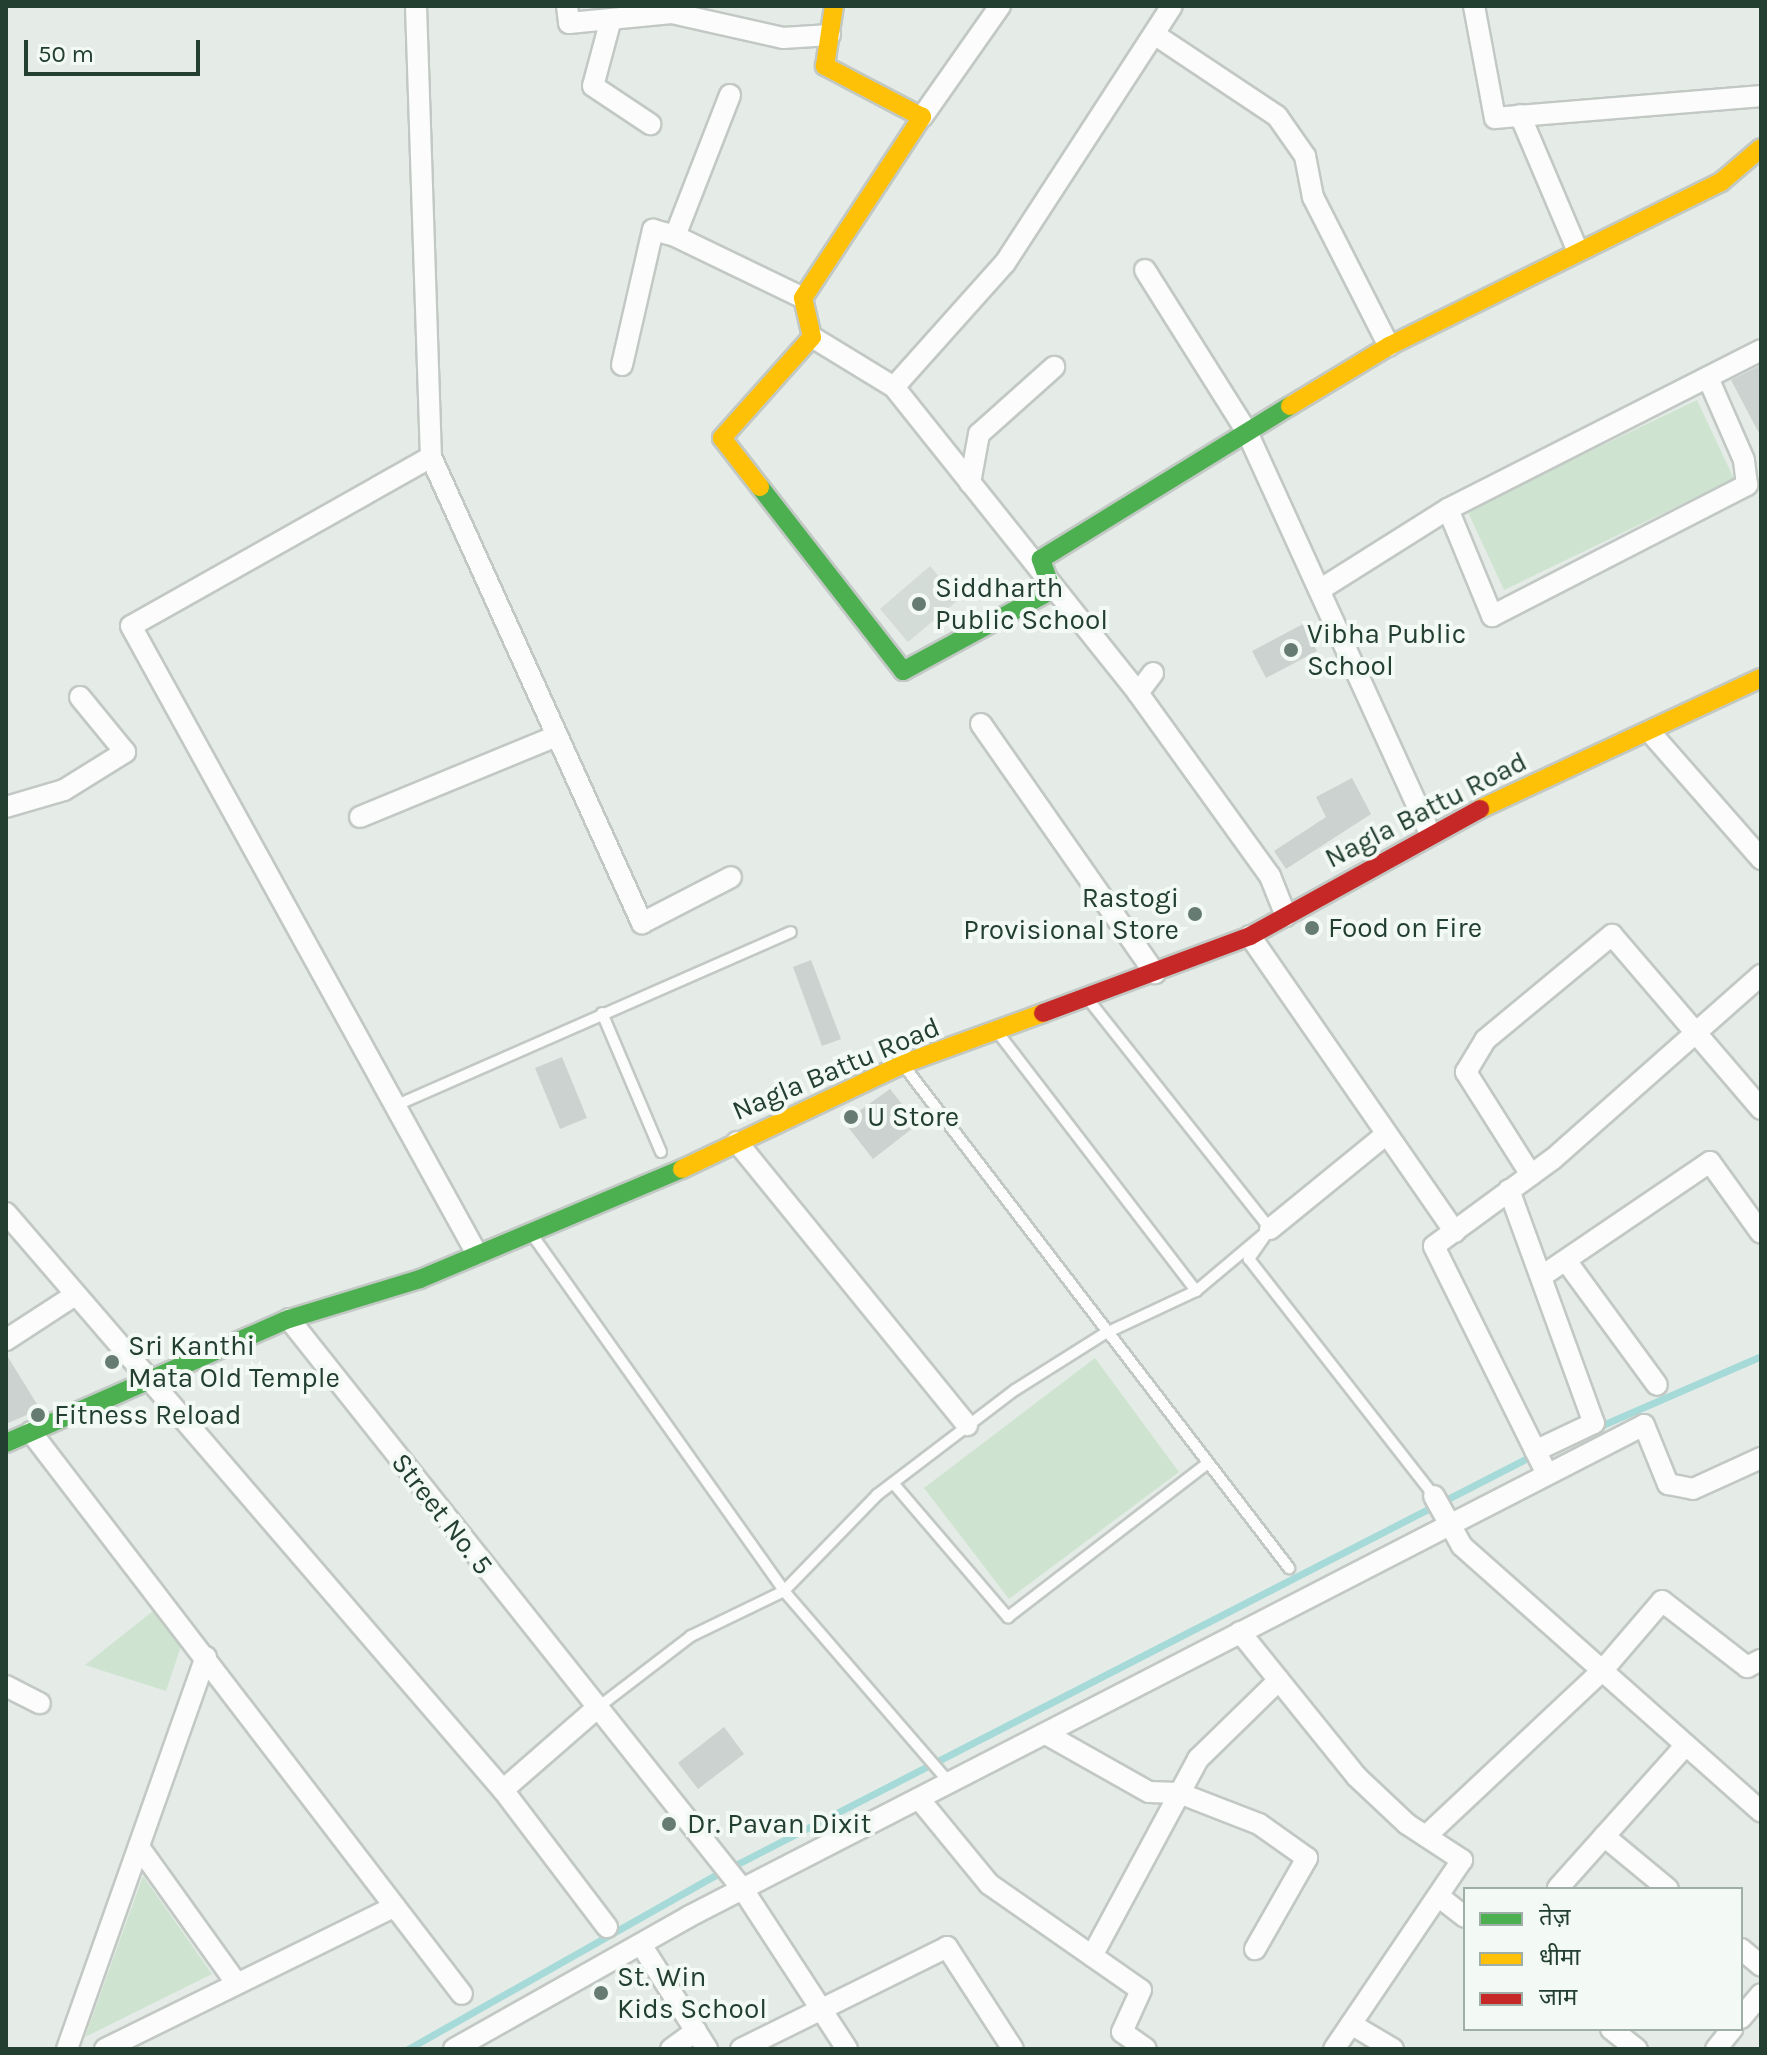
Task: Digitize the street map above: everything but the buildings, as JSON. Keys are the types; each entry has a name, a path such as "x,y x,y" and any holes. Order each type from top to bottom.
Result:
{"street":[{"path":"416,6 431,457 642,923 731,877"},
{"path":"567,6 569,23 672,13 783,38 830,35"},
{"path":"834,6 825,66 922,117"},
{"path":"1000,6 922,117 803,298 812,337 894,387 1052,590 1138,693 1270,876 1286,916"},
{"path":"894,387 1005,263 1172,6"},
{"path":"1474,6 1495,118 1761,96"},
{"path":"611,19 593,86 650,124"},
{"path":"1154,34 1277,116 1305,156 1313,197 1389,346"},
{"path":"675,236 730,95"},
{"path":"1520,115 1577,249"},
{"path":"1052,590 1041,559 1389,346 1577,249 1721,182 1761,148"},
{"path":"622,365 653,230 675,236 803,298"},
{"path":"1145,270 1247,432 1430,833"},
{"path":"812,337 722,438 903,671 930,650 1052,590"},
{"path":"1321,589 1448,509 1761,350"},
{"path":"970,483 979,434 1054,367"},
{"path":"1448,509 1492,616 1747,485 1744,460 1708,378"},
{"path":"431,457 131,626 477,1254"},
{"path":"1138,693 1153,673"},
{"name":"Nagla Battu Road","path":"6,1443 289,1319 532,1234 903,1064 999,1034 1087,997 1250,936 1430,833 1761,678"},
{"path":"6,807 64,790 125,752 80,697"},
{"path":"981,724 1155,973"},
{"path":"1650,732 1761,859"},
{"path":"360,817 557,736"},
{"path":"1531,1175 1466,1072 1485,1040 1612,935 1702,1034 1761,1109"},
{"path":"1250,936 1383,1137 1455,1232"},
{"path":"1540,1461 1434,1246 1531,1175 1702,1034 1759,981"},
{"path":"1270,1229 1383,1137"},
{"path":"737,1142 967,1425"},
{"path":"1542,1276 1567,1262 1710,1162 1761,1233"},
{"path":"454,2049 642,1946 735,1879 920,1800 1448,1523 1594,1423 1509,1190"},
{"path":"6,1213 72,1297 154,1378 503,1790 607,1927"},
{"path":"1567,1262 1657,1385"},
{"path":"6,1340 72,1297"},
{"name":"Street No. 5","path":"289,1319 596,1709 735,1879 824,2006 847,2049"},
{"path":"1540,1461 1644,1425 1668,1484 1693,1489 1761,1458"},
{"path":"31,1432 462,1994"},
{"path":"1434,1496 1448,1523 1602,1671 1761,1811"},
{"path":"1426,1836 1602,1671 1662,1601 1747,1667 1761,1660"},
{"path":"1240,1632 1356,1776 1426,1836 1462,1860 1442,1899 1334,2049"},
{"path":"67,2049 206,1657"},
{"path":"1092,1956 1198,1759 1279,1680"},
{"path":"6,1686 40,1703"},
{"path":"503,1790 596,1709"},
{"path":"1046,1734 1149,1792 1179,1793 1259,1824 1307,1858 1255,1949"},
{"path":"1559,1887 1686,1745"},
{"path":"920,1800 989,1884 1141,1990 1122,2032 1146,2049"},
{"path":"1604,1836 1666,1887"},
{"path":"139,1847 237,1984"},
{"path":"1442,1899 1463,1915"},
{"path":"105,2049 395,1906"},
{"path":"642,1946 707,2049"},
{"path":"741,2049 947,1947 1013,2049"},
{"path":"1743,1951 1761,1966"},
{"path":"1743,2016 1761,1994"},
{"path":"1351,2024 1393,2049"},
{"path":"671,2049 696,2031"},
{"path":"1614,2031 1637,2049"},
{"path":"1716,2049 1730,2031"}],"lane":[{"path":"397,1105 791,932"},
{"path":"1087,997 1270,1229"},
{"path":"602,1013 661,1152"},
{"path":"999,1034 1196,1291"},
{"path":"903,1064 1204,1466 1289,1568"},
{"path":"596,1709 691,1636 784,1591 893,1483 967,1425 1104,1334 1196,1291 1270,1229"},
{"path":"1270,1229 1249,1259 1434,1496"},
{"path":"532,1234 784,1591 943,1775"},
{"path":"893,1483 1008,1617 1204,1466"}],"shaded area":[{"name":"Siddharth Public School","path":"930,566 958,600 908,642 880,609"}],"green space":[{"path":"1697,400 1734,479 1504,590 1467,510"},
{"path":"1095,1358 1179,1472 1009,1599 924,1488"},
{"path":"153,1611 181,1646 166,1691 85,1665"},
{"path":"143,1876 212,1974 85,2037"}],"waterway":[{"path":"1598,1427 1761,1356"},
{"path":"408,2049 714,1876 1535,1454"}],"traffic: fast":[{"path":"760,487 903,671 1052,590 1041,559 1290,406"},
{"path":"6,1443 289,1319 420,1279 682,1169"}],"traffic: slow":[{"path":"760,487 722,438 812,337 803,298 922,117 825,66 834,6"},
{"path":"1290,406 1389,346 1721,182 1761,148"},
{"path":"1480,809 1761,678"},
{"path":"682,1169 903,1064 1043,1013"}],"traffic: jam":[{"path":"1043,1013 1250,936 1480,809"}],"place":[{"name":"Siddharth Public School","path":"919,604"},
{"name":"Vibha Public School","path":"1291,650"},
{"name":"Rastogi Provisional Store","path":"1195,914"},
{"name":"Food on Fire","path":"1312,928"},
{"name":"U Store","path":"851,1117"},
{"name":"Sri Kanthi Mata Old Temple","path":"112,1362"},
{"name":"Fitness Reload","path":"38,1415"},
{"name":"Dr. Pavan Dixit","path":"669,1824"},
{"name":"St. Win Kids School","path":"601,1993"}]}
